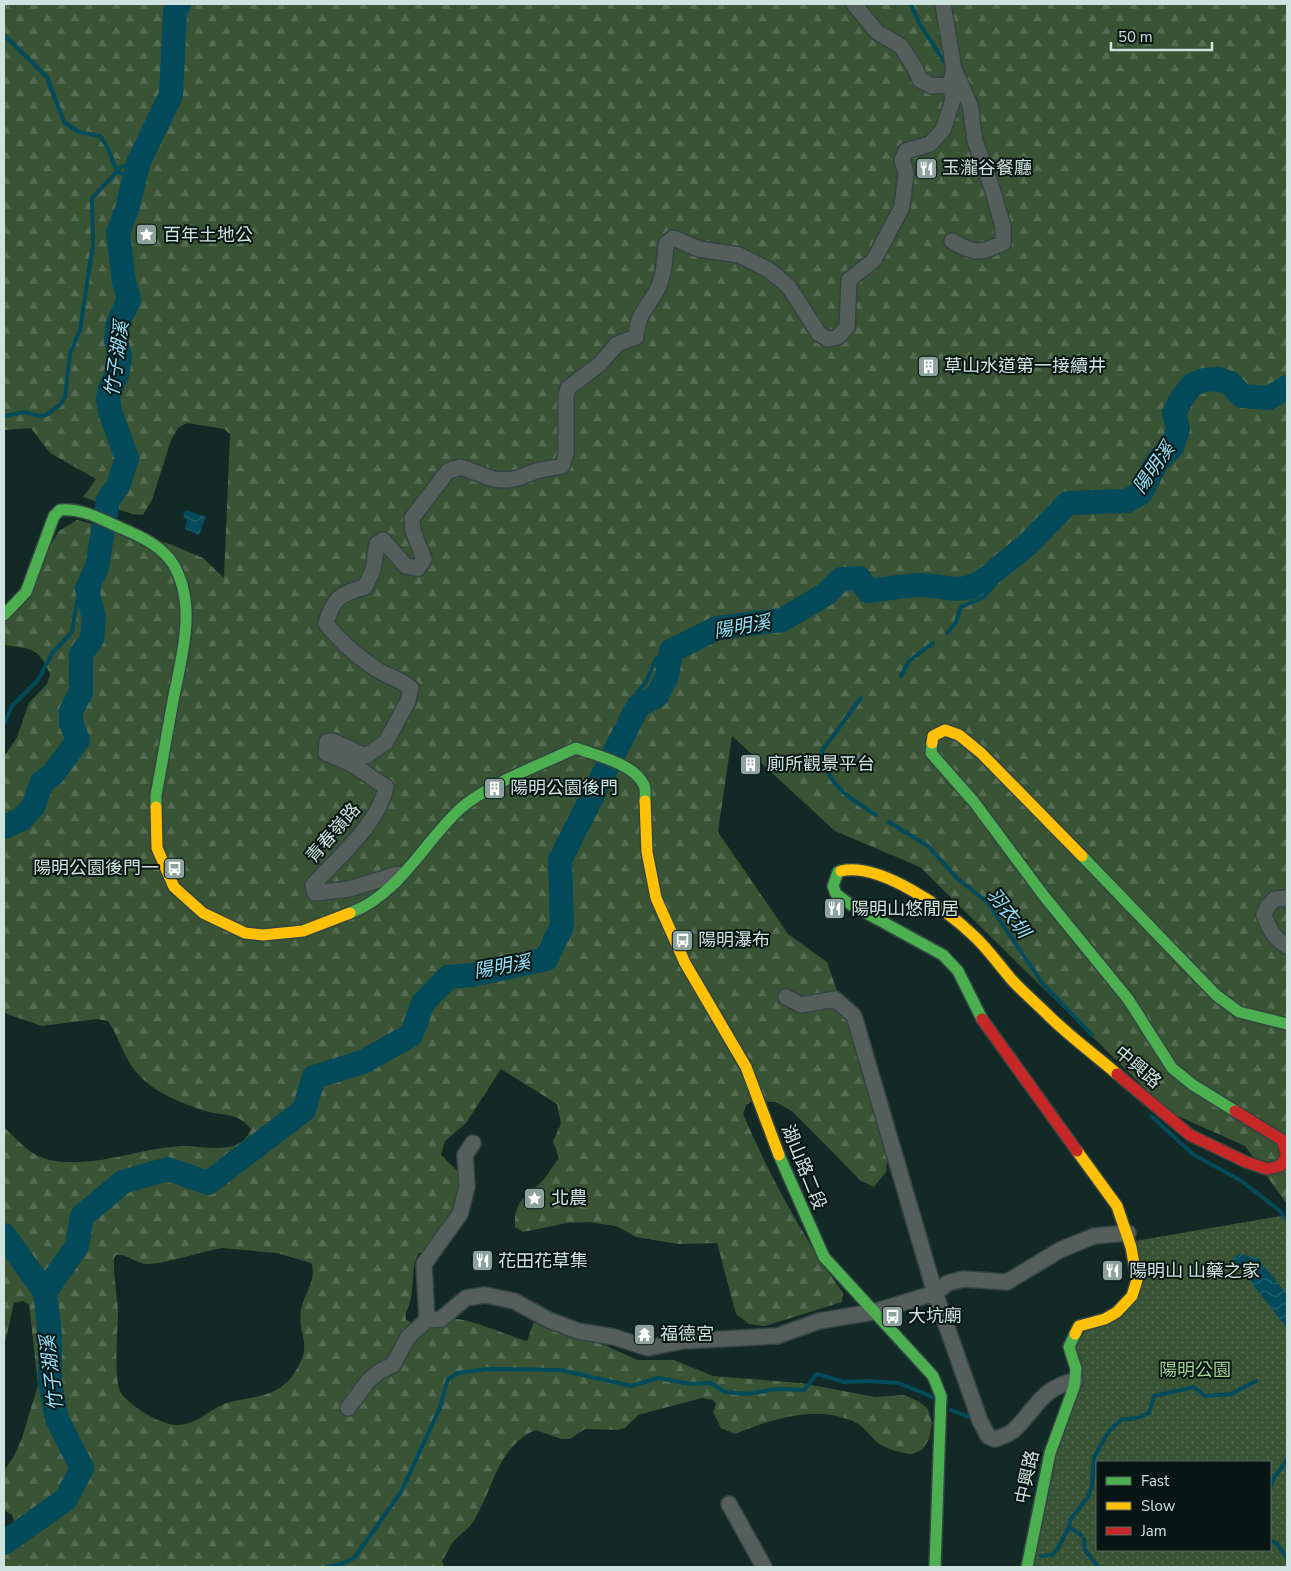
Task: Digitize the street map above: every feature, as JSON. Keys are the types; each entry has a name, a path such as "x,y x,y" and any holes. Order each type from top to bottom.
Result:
{"street":[{"path":"854,4 877,32 901,46 920,80 932,86 950,84 954,69"},
{"path":"943,4 954,69 970,106 974,141 992,188 1003,227 1002,243 984,252 968,251 952,241"},
{"name":"青春嶺路","path":"404,873 350,889 315,893 314,885 374,816 384,800 386,787 352,764 326,753 327,742 333,741 366,756 386,742 408,701 410,688 402,681 377,670 338,640 326,623 332,604 348,592 365,587 372,570 377,544 383,540 406,566 418,568 423,564 424,559 413,531 412,518 448,471 461,467 492,479 507,480 536,471 562,466 566,454 566,395 568,388 600,364 617,344 636,337 637,321 658,289 665,262 666,244 673,238 699,249 739,255 770,270 789,287 818,334 828,339 838,337 847,327 849,280 874,260 902,207 906,173 902,160 906,151 930,144 943,130 953,99 950,84"},
{"path":"4,615 26,592 54,516 60,510 72,509 83,512 152,541 174,563 185,592 187,606 186,631 156,795 157,848 174,887 203,913 245,933 263,936 303,931 366,907 404,873"},
{"name":"中興路","path":"1027,1567 1050,1453 1075,1381 1076,1369 1069,1347 1073,1335 1079,1326 1106,1319 1119,1310 1128,1302 1137,1286 1128,1233 1118,1206 982,1019 958,971 943,955 848,903 836,894 833,886 838,872 850,869 869,871 886,877 942,911 974,936 1014,982 1053,1020 1190,1135 1246,1162 1267,1169 1280,1166 1287,1156 1282,1140 1193,1085 1172,1068 1128,999 1044,896 974,802 931,753 933,736 945,730 959,736 981,753 1193,969 1216,995 1238,1012 1287,1024"},
{"name":"湖山路二段","path":"404,873 461,808 492,788 576,748 626,768 637,775 645,787 647,852 656,898 686,963 746,1067 791,1186 824,1256 933,1376 940,1396 935,1567"},
{"path":"1287,898 1275,899 1268,906 1264,915 1268,927 1280,942 1287,946"},
{"path":"786,997 801,1005 835,999 854,1016 935,1293 980,1421 988,1436 995,1439 1012,1432 1044,1395 1062,1383 1075,1381"},
{"path":"428,1320 424,1264 460,1214 467,1186 465,1155 473,1143"},
{"path":"348,1408 368,1381 380,1371 393,1365 408,1337 428,1320 441,1318 466,1298 485,1295 514,1301 548,1320 578,1331 614,1337 648,1348 683,1342 777,1336 819,1321 873,1312 935,1293 948,1283 963,1279 1007,1282 1060,1250 1094,1236 1128,1233"},
{"path":"729,1504 764,1567"}],"green space":[{"path":"4,4 1287,4 1287,1204 1245,1146 1169,1112 920,867 835,831 732,736 718,832 788,934 827,962 853,1037 888,1155 886,1172 874,1187 861,1181 792,1111 775,1102 752,1101 746,1105 743,1114 764,1161 788,1206 814,1250 843,1293 842,1302 765,1326 749,1324 736,1314 717,1243 678,1244 636,1237 616,1226 588,1222 567,1223 523,1232 515,1227 517,1209 523,1198 545,1178 559,1158 553,1141 561,1124 557,1104 501,1069 466,1123 445,1141 441,1155 458,1172 461,1181 461,1191 458,1202 446,1225 427,1252 418,1253 406,1320 418,1324 430,1324 461,1319 527,1341 534,1322 592,1339 637,1360 674,1360 713,1376 801,1383 875,1397 904,1395 918,1401 928,1409 932,1423 929,1439 922,1450 911,1454 892,1450 882,1446 855,1422 821,1414 807,1414 777,1419 735,1434 721,1428 713,1412 716,1404 713,1400 702,1398 638,1415 625,1428 617,1430 585,1429 570,1439 561,1439 536,1430 523,1437 504,1457 473,1522 454,1541 442,1561 444,1567 4,1567 4,1536 10,1530 14,1521 12,1515 4,1510 4,1470 13,1458 22,1438 38,1385 29,1304 23,1301 14,1303 4,1347 4,1127 25,1147 37,1155 50,1160 67,1162 100,1160 149,1150 183,1146 230,1147 239,1144 251,1129 234,1116 209,1112 186,1104 162,1093 147,1083 130,1064 108,1021 97,1019 42,1026 4,1013 4,757 17,737 29,703 47,684 50,674 38,654 21,647 4,645 4,623 59,531 77,520 170,544 203,558 224,578 230,434 224,429 187,423 178,428 171,440 152,500 143,515 132,514 83,497 96,479 50,453 31,428 4,430","holes":["222,1248 277,1253 311,1263 313,1269 313,1275 302,1305 300,1317 304,1342 303,1354 295,1373 288,1381 272,1392 224,1404 187,1424 179,1425 164,1423 147,1415 125,1398 121,1393 117,1377 118,1311 114,1264 116,1255 149,1264"]},
{"name":"陽明公園","path":"1287,1215 1287,1567 1033,1567 1077,1337 1136,1299 1135,1241"}],"water":[{"path":"186,510 206,517 199,535 185,529 187,520 183,515"},
{"path":"1240,1254 1258,1258 1287,1295 1287,1328 1232,1258"}],"waterway":[{"name":"竹子湖溪","path":"4,827 22,819 34,805 42,782 53,774 78,740 71,723 71,711 81,692 81,654 92,639 94,619 87,589 97,567 108,500 118,486 127,458 110,412 108,399 110,388 117,375 120,357 116,340 118,324 129,299 124,282 118,232 127,209 139,161 171,95 175,12 179,4"},
{"path":"911,4 919,23 945,63"},
{"path":"4,35 47,77 64,122 79,132 100,136 108,148 117,172 134,177"},
{"path":"4,416 24,412 39,416 46,415 60,405 65,397 70,354 80,330 93,244 92,198 121,167 139,161"},
{"name":"陽明溪","path":"996,570 1028,544 1068,503 1127,501 1141,493 1156,463 1172,447 1178,429 1174,413 1192,385 1204,380 1218,379 1230,383 1242,396 1269,398 1287,387"},
{"name":"羽衣圳","path":"947,633 956,622 961,607 984,597 1002,575 1004,562"},
{"name":"陽明溪","path":"45,1292 77,1246 82,1216 123,1182 168,1169 208,1183 304,1110 314,1077 363,1062 411,1035 423,1003 448,977 472,975 546,959 562,926 560,860 638,706 657,696 667,676 671,651 717,628 782,620 826,594 841,579 859,578 868,591 922,585 963,589 971,587 988,577"},
{"path":"4,724 12,706 38,680 53,652 72,632 77,601 87,589"},
{"name":"羽衣圳","path":"901,676 909,661 933,643"},
{"path":"638,706 637,693 646,682 656,659 671,651"},
{"name":"羽衣圳","path":"861,698 822,751 824,763 834,782 848,796 876,815"},
{"name":"羽衣圳","path":"889,822 928,846 957,878 988,903 1043,984 1092,1035"},
{"name":"羽衣圳","path":"1151,1116 1194,1155 1240,1180 1279,1210 1287,1219"},
{"name":"竹子湖溪","path":"4,1235 45,1292 50,1336 50,1384 57,1419 82,1468 66,1499 4,1543"},
{"path":"328,1567 354,1558 401,1492 439,1410 448,1379 458,1373 489,1369 561,1370 631,1386 658,1378 691,1384 711,1383 725,1392 747,1394 778,1389 804,1390 817,1374 844,1382 899,1383 932,1397"},
{"path":"1041,1556 1052,1555 1057,1550 1069,1527 1070,1520 1088,1497 1092,1486 1094,1457 1109,1431 1121,1420 1137,1418 1149,1413 1154,1396 1194,1387 1205,1396 1231,1394 1256,1381"},
{"path":"951,1410 975,1419"},
{"path":"1271,1486 1273,1479 1287,1460"},
{"path":"1069,1527 1081,1535"},
{"path":"1084,1539 1085,1550 1098,1567"},
{"path":"1271,1541 1277,1544 1287,1558"}],"traffic: fast":[{"path":"4,615 26,592 54,516 60,510 84,512 143,538 163,552 173,564 181,580 185,597 185,632 156,795 156,807"},
{"path":"932,743 931,753 974,802 1044,896 1128,999 1172,1068 1193,1085 1235,1111"},
{"path":"350,913 367,905 383,894 410,867 447,822 472,800 500,783 576,748 614,761 632,771 644,785 645,801"},
{"path":"1082,856 1216,995 1239,1012 1287,1024"},
{"path":"841,871 838,872 833,886 836,894 848,903 943,955 958,971 982,1019"},
{"path":"779,1155 824,1257 933,1376 941,1396 935,1567"},
{"path":"1027,1567 1050,1453 1074,1387 1076,1369 1069,1347 1075,1334"}],"traffic: slow":[{"path":"932,743 933,736 945,730 959,735 981,753 1082,856"},
{"path":"645,801 647,852 656,898 685,963 746,1067 779,1155"},
{"path":"156,807 157,848 174,887 203,913 245,933 263,935 303,931 350,913"},
{"path":"841,871 857,870 893,881 912,890 962,925 979,941 1012,980 1055,1022 1117,1074"},
{"path":"1075,1334 1079,1326 1105,1319 1117,1312 1132,1296 1137,1280 1131,1247 1117,1206 1077,1151"}],"traffic: jam":[{"path":"982,1019 1077,1151"},
{"path":"1117,1074 1190,1135 1246,1162 1267,1169 1280,1166 1287,1156 1282,1140 1235,1111"}],"place":[{"name":"玉瀧谷餐廳","path":"926,168"},
{"name":"百年土地公","path":"147,235"},
{"name":"草山水道第一接續井","path":"928,366"},
{"name":"廁所觀景平台","path":"751,764"},
{"name":"陽明公園後門","path":"494,788"},
{"name":"陽明公園後門一","path":"175,868"},
{"name":"陽明山悠閒居","path":"835,909"},
{"name":"陽明瀑布","path":"682,940"},
{"name":"北農","path":"535,1198"},
{"name":"花田花草集","path":"482,1261"},
{"name":"陽明山 山藥之家","path":"1113,1271"},
{"name":"大坑廟","path":"892,1316"},
{"name":"福德宮","path":"644,1334"}]}
